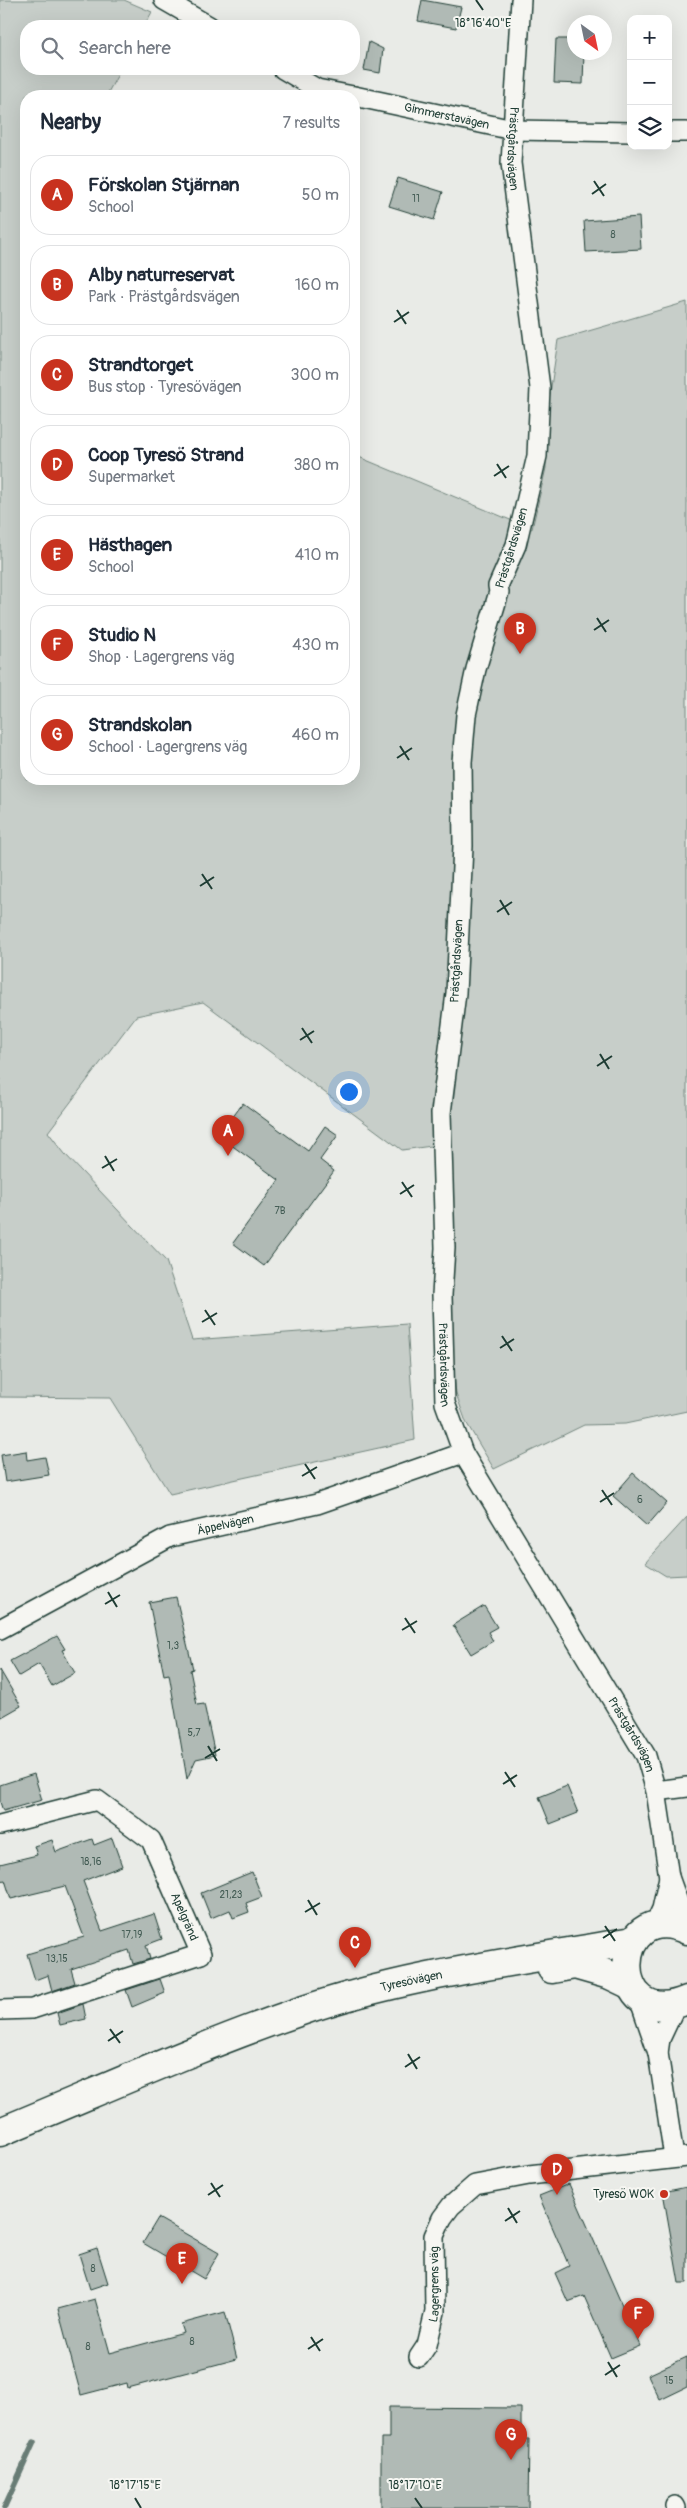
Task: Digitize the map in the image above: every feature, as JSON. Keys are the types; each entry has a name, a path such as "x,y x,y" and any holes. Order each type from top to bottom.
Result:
{"main road":[{"name":"Tyresövägen","path":"0,2132 302,2010 412,1981 644,1934 666,1924 687,1929"},
{"path":"634,1990 626,1971 626,1958 644,1934"},
{"name":"Tyresövägen","path":"197,2051 416,1994 575,1965 610,1975 652,2003 664,2006 682,2002"}],"street":[{"path":"164,0 199,20"},
{"name":"Prästgårdsvägen","path":"521,0 511,163 540,388 537,456 516,545 498,586 499,592 476,669 466,715 462,762 463,846 456,993 441,1113 445,1248 442,1287 445,1403 463,1453 646,1756 656,1791 669,1877 687,1929"},
{"name":"Gimmerstavägen","path":"294,75 317,88 326,90"},
{"name":"Gimmerstavägen","path":"360,97 513,130 627,132"},
{"path":"672,132 687,132"},
{"name":"Äppelvägen","path":"0,1629 170,1538 317,1504 463,1453"},
{"path":"656,1791 687,1788"},
{"name":"Apelgränd","path":"0,1825 97,1800 150,1840 201,1954 32,2010 0,2010"},
{"name":"Prästgårdsvägen","path":"644,1934 662,1910 669,1877"},
{"name":"Lagergrens väg","path":"419,2357 427,2345 435,2312 434,2236 442,2218 475,2185 489,2181 681,2157 658,2053 634,1990"},
{"name":"Lagergrens väg","path":"658,2053 660,2039 682,2002"}],"shaded area":[{"path":"0,0 124,0 152,12 147,20 20,20 20,75 118,75 109,90 20,90 20,785 360,785 360,457 532,529 546,468 545,427 558,340 687,302 687,1411 625,1424 584,1425 494,1469 466,1422 456,1394 449,1329 439,1145 402,1150 203,1002 136,1016 48,1132 65,1154 166,1261 192,1340 407,1324 415,1440 170,1494 110,1398 0,1397"},
{"path":"687,1517 687,1575 666,1576 645,1563"}],"building":[{"path":"422,0 461,7 456,28 418,21"},
{"path":"556,39 567,39 567,60 584,60 583,84 554,83"},
{"path":"369,42 383,49 380,73 364,70"},
{"path":"398,178 443,192 434,220 389,206"},
{"path":"639,217 641,249 586,252 584,221"},
{"path":"243,1103 308,1151 325,1126 338,1135 320,1160 334,1171 264,1266 233,1243 279,1180 219,1136"},
{"path":"26,1451 27,1460 45,1457 49,1475 5,1482 1,1455"},
{"path":"633,1473 667,1503 647,1526 613,1496"},
{"path":"176,1597 193,1669 190,1670 197,1705 204,1704 215,1755 196,1759 187,1779 169,1674 164,1675 149,1602"},
{"path":"484,1606 497,1627 488,1632 493,1641 471,1654 453,1625"},
{"path":"57,1636 65,1649 62,1650 75,1673 52,1686 39,1664 19,1676 10,1661"},
{"path":"0,1670 21,1706 0,1718"},
{"path":"34,1774 42,1800 3,1811 0,1802 0,1785"},
{"path":"567,1786 578,1813 550,1824 539,1797"},
{"path":"112,1838 122,1866 83,1881 102,1931 154,1914 162,1939 146,1945 150,1959 133,1964 129,1950 71,1969 75,1983 52,1991 48,1975 35,1980 27,1954 84,1937 65,1886 11,1899 5,1880 0,1881 0,1864 37,1855 34,1846 52,1840 56,1852 92,1839 94,1845"},
{"path":"252,1872 262,1897 246,1903 249,1912 233,1918 230,1910 211,1918 201,1893"},
{"path":"160,1979 165,1993 132,2007 126,1990"},
{"path":"83,2004 86,2019 60,2025 57,2013"},
{"path":"569,2184 640,2346 611,2358 584,2296 568,2302 555,2273 569,2266 539,2196"},
{"path":"687,2187 687,2283 679,2283 663,2192"},
{"path":"158,2218 219,2253 204,2279 143,2243"},
{"path":"97,2248 108,2283 90,2289 79,2254"},
{"path":"95,2299 110,2353 184,2333 181,2324 225,2312 237,2359 128,2388 127,2383 81,2395 58,2309"},
{"path":"687,2357 687,2387 660,2400 648,2375"},
{"path":"389,2407 521,2408 521,2439 529,2439 528,2508 381,2508 381,2438 389,2438"}],"waterway":[{"path":"4,2508 34,2442"}],"place":[{"name":"Alby naturreservat","path":"520,654"},
{"name":"Förskolan Stjärnan","path":"228,1156"},
{"name":"Strandtorget","path":"355,1968"},
{"name":"Tyresö WOK","path":"664,2194"},
{"name":"Coop Tyresö Strand","path":"557,2195"},
{"name":"Hästhagen","path":"182,2284"},
{"name":"Studio N","path":"638,2339"},
{"name":"Strandskolan","path":"511,2460"}]}
